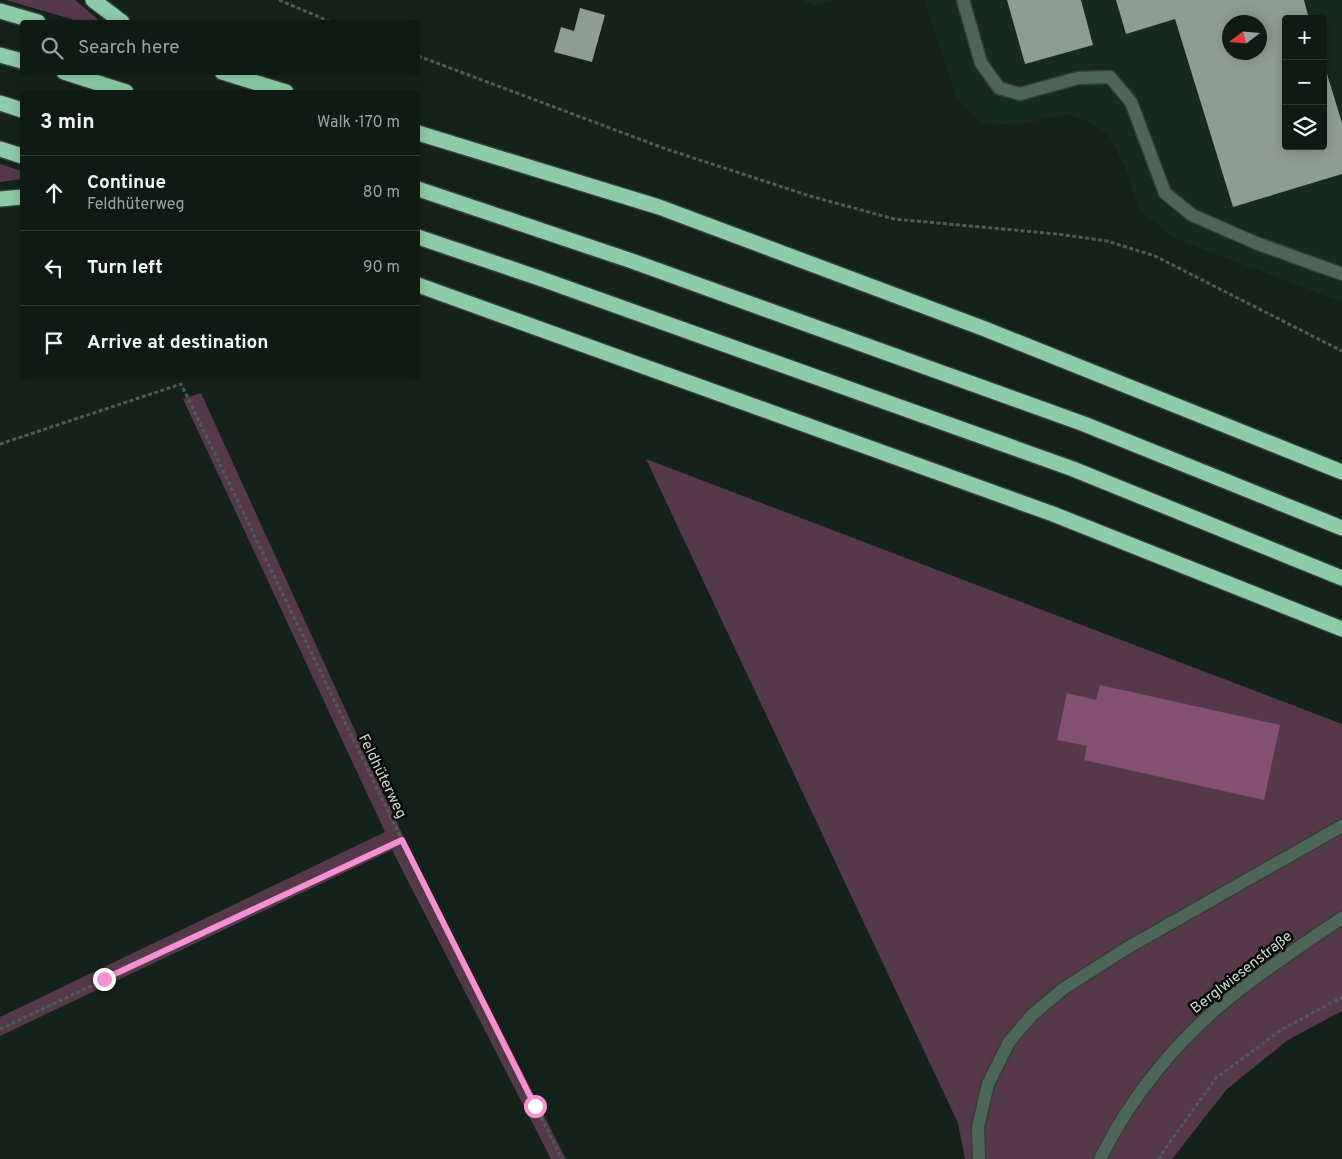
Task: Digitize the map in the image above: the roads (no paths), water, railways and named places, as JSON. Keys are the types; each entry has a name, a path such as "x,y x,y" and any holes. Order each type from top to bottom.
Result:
{"highway":[{"path":"93,0 119,20"},
{"path":"0,11 31,20"},
{"path":"0,54 20,60"},
{"path":"73,75 120,90"},
{"path":"232,75 280,90"},
{"path":"0,103 20,109"},
{"path":"420,134 668,211 985,329 1342,472"},
{"path":"0,149 20,155"},
{"path":"420,191 629,260 1084,424 1342,528"},
{"path":"0,199 20,197"},
{"path":"420,239 546,280 1073,468 1342,578"},
{"path":"420,286 1053,514 1342,629"}],"street":[{"path":"963,0 981,63 999,88 1020,94 1078,78 1110,77 1131,102 1165,193 1192,215 1256,243 1342,274"},
{"path":"979,1159 978,1127 988,1084 1009,1042 1032,1016 1063,989 1127,948 1342,826"},
{"name":"Berglwiesenstraße","path":"1100,1159 1135,1099 1161,1065 1198,1026 1262,973 1342,918"}]}
